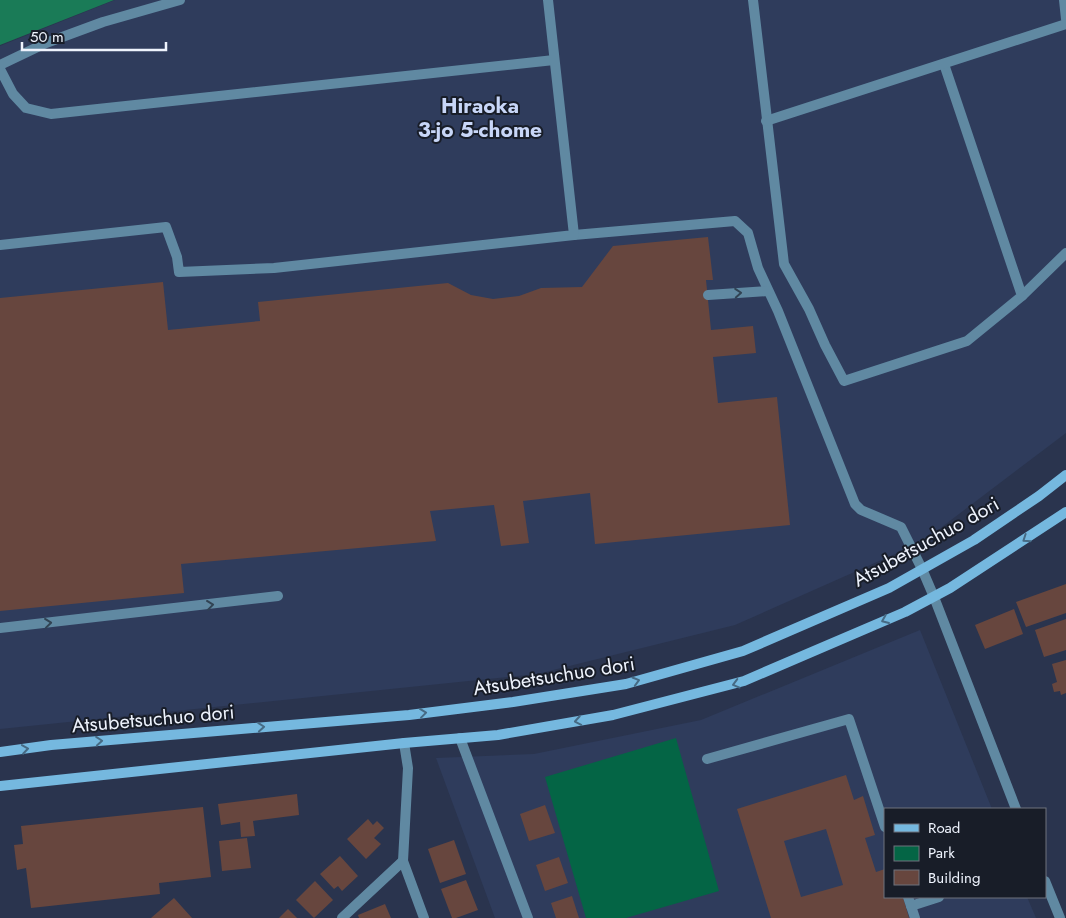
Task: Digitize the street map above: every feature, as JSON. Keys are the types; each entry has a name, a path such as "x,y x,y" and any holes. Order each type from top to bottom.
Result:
{"main road":[{"name":"Atsubetsuchuo dori","path":"0,752 51,745 409,715 513,702 626,684 742,651 889,588 974,540 1039,496 1066,475"},
{"path":"0,786 404,743 498,735 613,716 744,681 905,612 950,588 1066,512"}],"street":[{"path":"180,0 103,22 46,43 0,67 13,94 26,108 51,114 554,60"},
{"path":"548,0 574,235"},
{"path":"753,0 784,264 809,309 844,381 967,341 1022,296 1066,253"},
{"path":"1064,0 1066,20"},
{"path":"766,122 1066,24"},
{"path":"944,64 1022,296"},
{"path":"0,246 166,227 177,256 179,272 274,268 574,235 735,221 748,233 758,268 855,504 861,510 901,527 922,569 1016,808"},
{"path":"708,295 768,291"},
{"path":"0,628 278,596"},
{"path":"707,759 849,719 884,824"},
{"path":"460,738 528,918"},
{"path":"404,743 408,768 403,861 424,918"},
{"path":"342,918 403,861"},
{"path":"1046,883 1060,918"},
{"path":"915,918 909,902 933,898"}],"shaded area":[{"path":"115,0 1066,0 1066,433 922,542 735,625 537,674 0,729 0,46"},
{"path":"920,630 992,808 884,808 884,898 1027,898 1036,918 495,918 436,758 534,754 701,720"}],"green space":[{"path":"0,0 114,0 0,45"},
{"path":"676,738 719,891 626,918 586,918 545,777"}],"building":[{"path":"708,237 713,280 706,280 711,330 753,326 756,353 713,357 718,403 777,397 790,525 595,544 590,493 523,501 529,543 501,546 494,505 430,511 436,541 181,564 184,593 0,611 0,298 163,282 168,330 260,321 258,302 448,283 471,295 493,299 519,296 541,288 582,287 613,246"},
{"path":"1066,584 1066,613 1026,627 1016,602"},
{"path":"1014,609 1023,634 985,649 975,625"},
{"path":"1066,619 1066,650 1044,657 1035,630"},
{"path":"1066,660 1066,693 1061,695 1060,691 1054,692 1052,684 1057,682 1052,664"},
{"path":"846,775 854,800 863,796 875,835 865,838 876,872 884,869 884,898 903,898 909,918 771,918 737,809","holes":["826,829 843,885 801,897 784,841"]},
{"path":"297,794 299,815 253,821 255,836 241,837 240,822 221,825 218,804"},
{"path":"545,805 555,833 529,841 520,814"},
{"path":"203,807 211,877 159,883 160,894 31,908 26,868 17,870 14,845 23,844 21,826"},
{"path":"368,819 373,825 377,821 384,828 374,838 381,844 366,859 347,839"},
{"path":"247,838 251,868 222,871 219,841"},
{"path":"454,840 466,874 440,883 428,849"},
{"path":"340,856 358,876 342,891 338,886 334,889 320,874"},
{"path":"559,857 568,883 545,891 536,865"},
{"path":"466,880 478,910 452,918 441,889"},
{"path":"315,881 333,900 314,918 296,900"},
{"path":"572,896 579,918 556,918 551,903"},
{"path":"174,898 192,918 151,918"},
{"path":"385,904 391,918 359,918 358,915"},
{"path":"288,909 297,918 279,918"}],"district":[{"name":"Hiraoka 3-jo 5-chome","path":"480,118"}]}
